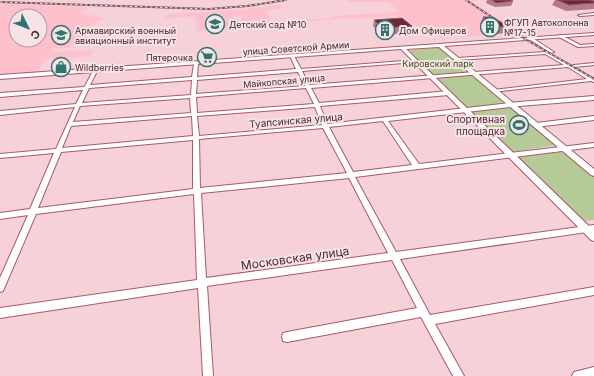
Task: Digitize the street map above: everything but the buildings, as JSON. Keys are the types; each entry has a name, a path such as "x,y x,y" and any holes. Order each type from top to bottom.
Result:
{"main road":[{"name":"улица Советской Армии","path":"0,77 594,34"},
{"path":"440,45 510,105 594,173"},
{"path":"402,48 433,77 510,155 590,229 594,237"},
{"path":"578,376 594,373"}],"street":[{"path":"580,15 594,14"},
{"path":"560,36 579,46 594,45"},
{"path":"530,38 593,80"},
{"path":"458,59 546,53 571,66"},
{"path":"292,56 317,105 325,126 426,316 460,376"},
{"path":"0,95 194,78 300,72 416,61"},
{"path":"196,64 193,97 208,376"},
{"name":"Майкопская улица","path":"0,113 308,86 594,64"},
{"path":"0,288 69,124 95,71"},
{"path":"494,90 593,80"},
{"path":"69,124 317,105 448,93"},
{"name":"Туапсинская улица","path":"0,156 325,126 510,105 594,98"},
{"path":"536,125 594,118"},
{"path":"384,119 417,167"},
{"path":"0,216 197,191 351,175 594,145"},
{"name":"Московская улица","path":"0,313 202,283 590,229"},
{"path":"286,337 594,291"}],"shaded area":[{"path":"347,0 486,0 469,1 521,33 440,38 435,33 423,34 403,16 242,24 241,16 233,16 235,28 196,31 197,19 195,19 195,16 165,19 168,14 223,11 279,5 283,8 267,10 270,21 334,18 333,16 399,12 389,2 347,2"},
{"name":"Армавирский военный авиационный институт","path":"0,4 89,7 80,13 105,18 89,26 70,48 55,48 51,52 94,50 90,56 46,59 37,72 0,75"}],"green space":[{"name":"Кировский парк","path":"439,48 469,72 433,76 410,51"},
{"path":"472,75 505,103 467,108 437,78"},
{"path":"510,107 556,145 512,152 470,112"},
{"path":"563,151 594,176 594,220 582,221 516,157"}],"railway":[{"path":"0,2 209,9 247,6 286,0"},
{"path":"466,0 525,39 594,79"}],"place":[{"name":"Детский сад №10","path":"215,24"},
{"name":"ФГУП Автоколонна №17-15","path":"490,27"},
{"name":"Дом Офицеров","path":"385,30"},
{"name":"Армавирский военный авиационный институт","path":"61,35"},
{"name":"Пятерочка","path":"207,57"},
{"name":"Wildberries","path":"61,67"},
{"name":"Спортивная площадка","path":"519,125"}]}
